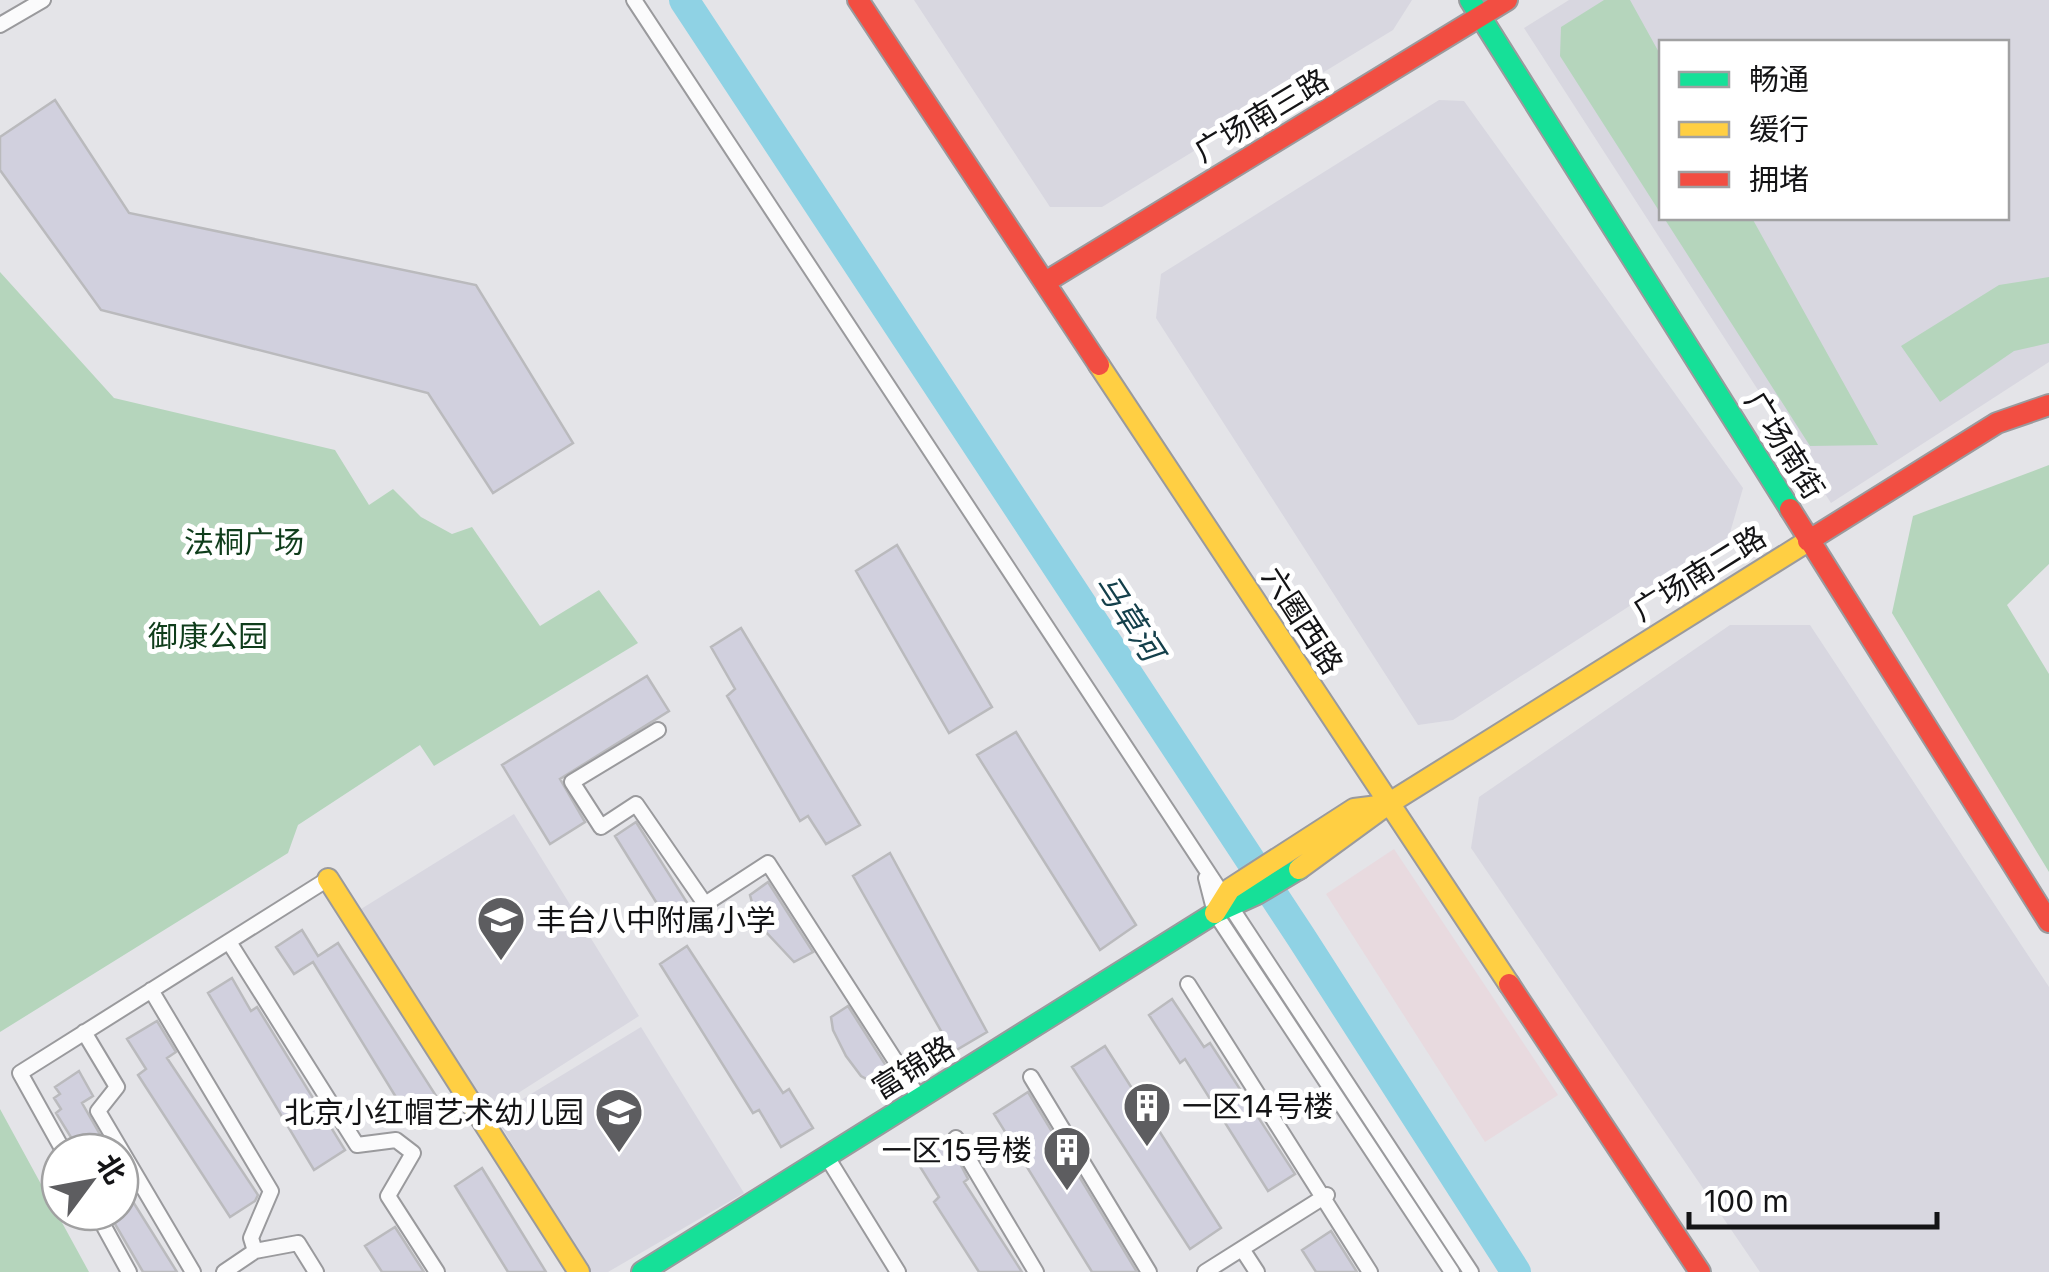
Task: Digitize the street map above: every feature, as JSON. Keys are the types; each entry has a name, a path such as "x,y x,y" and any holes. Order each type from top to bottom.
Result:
{"street":[{"path":"0,24 43,0"},
{"path":"634,0 1471,1272"},
{"name":"六圈西路","path":"858,0 1700,1272"},
{"name":"广场南三路","path":"1047,281 1475,8 1508,0"},
{"name":"广场南街","path":"1475,8 2049,922"},
{"name":"广场南二路","path":"1388,804 1997,423 2049,405"},
{"path":"658,730 572,782 601,827 636,804 705,904 768,863 920,1098"},
{"name":"富锦路","path":"642,1272 1280,868 1364,824 1388,804"},
{"path":"53,1132 20,1072 328,879 579,1272"},
{"path":"1228,903 1452,1272"},
{"path":"228,942 357,1145 396,1140 412,1152 388,1196 437,1272"},
{"path":"1188,984 1326,1196 1370,1272"},
{"path":"151,990 271,1192 251,1238 255,1252"},
{"path":"84,1032 117,1086 98,1111 193,1272"},
{"path":"1030,1077 1149,1272"},
{"path":"956,1138 1036,1272"},
{"path":"827,1157 898,1272"},
{"path":"1205,1272 1326,1196"},
{"path":"107,1232 129,1272"},
{"path":"224,1272 255,1252 298,1243 316,1272"},
{"path":"1242,1249 1257,1272"}],"shaded area":[{"path":"914,0 1412,0 1393,30 1102,207 1050,207"},
{"path":"1569,0 2049,0 2049,362 1831,503 1524,28"},
{"path":"1439,100 1464,101 1743,488 1727,543 1453,720 1418,725 1156,318 1161,274"},
{"path":"1730,625 1810,625 2049,987 2049,1272 1760,1272 1471,848 1479,797"},
{"name":"丰台八中附属小学","path":"514,814 639,1016 490,1111 361,909"},
{"path":"1394,849 1558,1095 1485,1142 1326,894"},
{"name":"北京小红帽艺术幼儿园","path":"641,1027 744,1193 608,1272 591,1272 495,1116"}],"green space":[{"path":"1604,0 1630,0 1659,52 1659,211 1560,56 1561,27"},
{"path":"1665,220 1753,220 1878,445 1810,446"},
{"name":"御康公园","path":"0,272 114,398 335,450 369,505 393,489 421,517 452,534 472,527 540,626 599,590 638,643 434,766 420,745 298,825 288,853 0,1032"},
{"path":"2049,277 2049,343 2014,351 1940,402 1901,346 1999,285"},
{"path":"2049,465 2049,564 2007,605 2049,674 2049,872 1892,613 1913,516"},
{"path":"0,1109 40,1182 40,1232 67,1232 89,1272 0,1272"}],"building":[{"path":"55,100 129,213 476,285 573,443 493,493 428,393 101,310 0,170 0,137"},
{"path":"897,545 992,707 949,733 856,571"},
{"path":"741,628 860,825 826,844 808,816 800,821 727,696 735,689 711,647"},
{"path":"647,676 669,711 560,779 585,822 550,844 502,765"},
{"path":"1016,732 1136,925 1100,950 977,755"},
{"path":"636,822 693,912 671,926 615,836"},
{"path":"890,853 987,1032 953,1052 853,876"},
{"path":"768,882 813,952 794,962 766,932 753,906 750,895"},
{"path":"302,930 318,956 338,943 440,1102 410,1120 313,962 294,974 276,947"},
{"path":"687,946 783,1093 789,1089 813,1128 781,1147 759,1110 753,1113 660,964"},
{"path":"232,978 251,1011 257,1007 345,1150 314,1170 208,993"},
{"path":"1172,999 1204,1047 1210,1043 1295,1174 1268,1191 1185,1059 1180,1063 1149,1015"},
{"path":"848,1006 890,1072 872,1082 861,1076 846,1056 833,1030 831,1017"},
{"path":"157,1021 176,1052 167,1058 258,1195 230,1217 138,1075 146,1069 127,1039"},
{"name":"一区14号楼","path":"1105,1046 1221,1228 1190,1249 1072,1067"},
{"path":"79,1071 93,1096 82,1103 99,1132 68,1132 56,1113 61,1109 54,1098 60,1094 55,1087"},
{"name":"一区15号楼","path":"1028,1092 1137,1272 1092,1272 994,1114"},
{"path":"946,1136 968,1179 964,1182 1022,1272 979,1272 934,1202 939,1197 914,1157"},
{"path":"482,1168 546,1272 508,1272 455,1186"},
{"path":"140,1213 177,1272 143,1272 120,1232 140,1232"},
{"path":"395,1227 424,1272 382,1272 365,1246"},
{"path":"1331,1231 1357,1272 1316,1272 1302,1250"}],"waterway":[{"name":"马草河","path":"684,0 1301,937 1516,1272"}],"traffic: fast":[{"path":"1470,0 1790,509"},
{"path":"642,1272 1215,913 1299,869"}],"traffic: slow":[{"path":"1099,365 1509,984"},
{"path":"1299,869 1388,804 1808,541"},
{"path":"1215,913 1230,889 1354,809 1386,805"},
{"path":"328,879 579,1272"}],"traffic: jam":[{"path":"858,0 1099,365"},
{"path":"1047,281 1507,0"},
{"path":"1808,541 1997,423 2049,405"},
{"path":"1790,509 2049,922"},
{"path":"1509,984 1700,1272"}],"place":[{"name":"丰台八中附属小学","path":"501,962"},
{"name":"一区14号楼","path":"1147,1148"},
{"name":"北京小红帽艺术幼儿园","path":"619,1154"},
{"name":"一区15号楼","path":"1067,1192"}],"park label":[{"name":"法桐广场","path":"244,542"}]}
